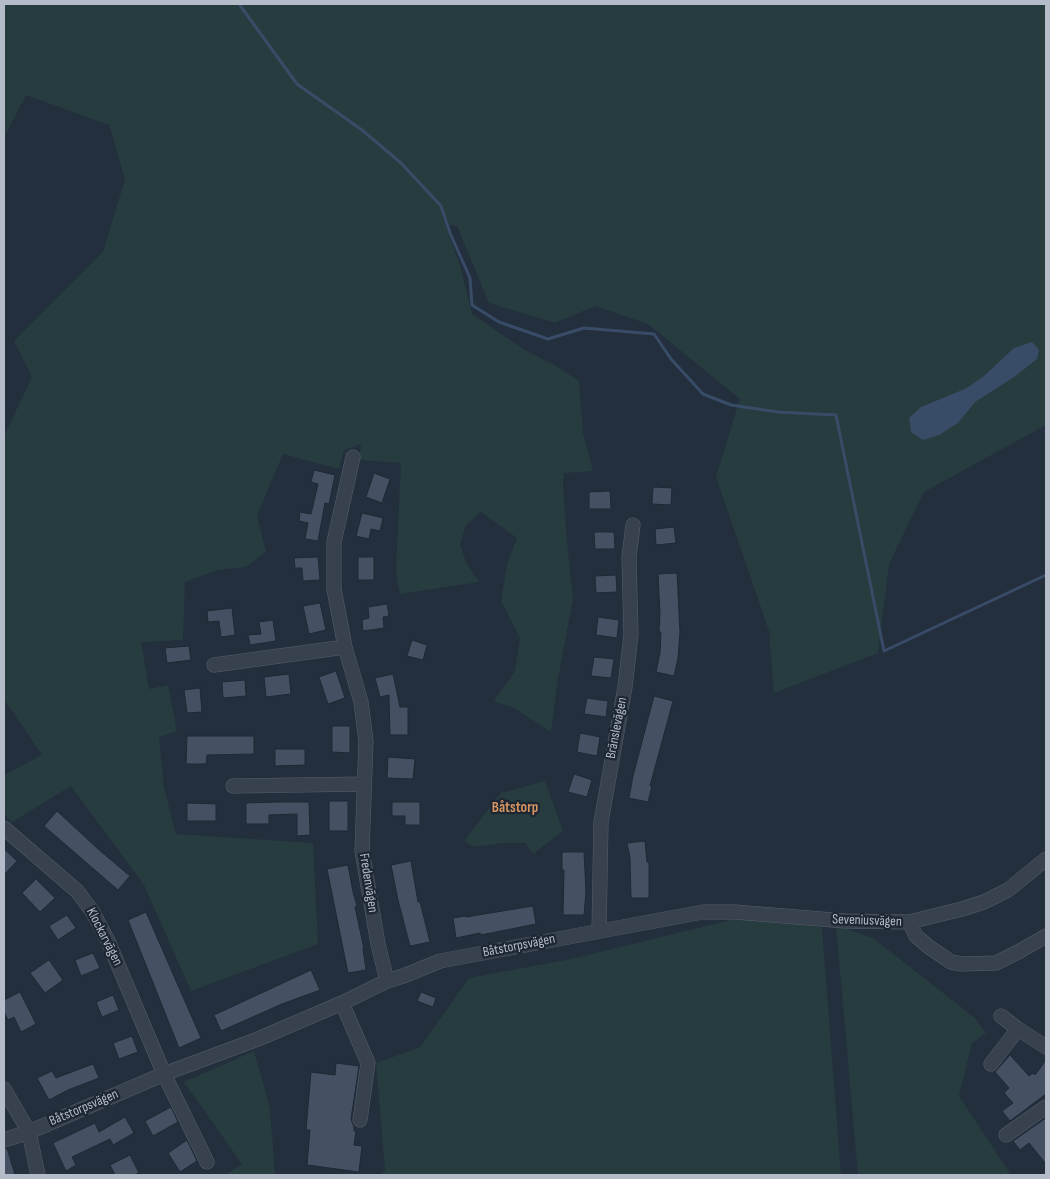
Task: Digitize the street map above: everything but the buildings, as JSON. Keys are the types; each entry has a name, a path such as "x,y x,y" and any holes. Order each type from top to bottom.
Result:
{"street":[{"name":"Fredenvägen","path":"353,458 334,542 334,589 345,647 360,702 366,741 362,851 386,981"},
{"name":"Bränslevägen","path":"599,931 600,822 625,688 631,635 629,557 633,525"},
{"path":"214,665 345,647"},
{"path":"233,786 364,784"},
{"name":"Klockarvägen","path":"4,828 77,890 92,911 108,941 164,1074"},
{"name":"Seveniusvägen","path":"703,912 735,912 845,921 909,922 984,902 1008,890 1046,860"},
{"name":"Båtstorpsvägen","path":"4,1140 29,1132 164,1074 258,1039 342,1003 386,981 440,961 703,912"},
{"path":"909,922 916,936 929,947 951,962 962,964 996,963 1046,936"},
{"path":"342,1003 368,1063 360,1120"},
{"path":"1001,1016 1046,1046"},
{"path":"991,1064 1018,1029"},
{"path":"164,1074 207,1162"},
{"path":"4,1089 29,1132 38,1175"},
{"path":"1006,1135 1046,1107"}],"green space":[{"path":"4,4 1046,4 1046,425 924,492 889,564 878,653 774,693 769,631 716,477 740,399 648,324 595,306 555,323 489,303 457,226 445,224 460,265 472,314 525,350 558,367 579,381 583,433 593,471 564,473 567,542 573,598 558,679 551,732 514,708 494,701 515,671 520,638 501,601 507,564 517,538 481,512 466,525 460,545 466,562 479,582 400,594 396,570 401,463 359,460 361,444 344,450 339,469 283,454 257,515 266,552 246,567 217,570 185,582 183,640 141,642 149,689 168,685 177,731 159,737 164,788 176,834 313,843 318,944 191,991 144,885 71,786 12,822 4,814 4,775 42,755 4,699 4,436 32,377 14,341 103,252 125,179 109,125 26,95 4,137"},
{"path":"545,781 563,831 533,854 525,843 503,843 474,847 464,841 501,793"},
{"path":"735,919 822,927 841,1175 379,1175 385,1171 376,1063 420,1047 469,978 571,959"},
{"path":"836,925 873,938 975,1018 986,1033 972,1043 959,1096 1011,1175 858,1175"},
{"path":"254,1051 270,1108 275,1175 226,1175 242,1164 184,1082"}],"water":[{"path":"1032,342 1039,350 1037,359 1014,377 975,402 958,423 939,435 923,440 911,432 909,418 921,407 967,388 984,376 1014,348"}],"waterway":[{"path":"239,4 297,84 362,130 401,163 441,206 450,233 470,278 472,305 499,322 548,339 584,328 654,334 671,359 703,394 731,405 778,412 836,415 884,651 1046,575"}],"district":[{"name":"Båtstorp","path":"515,808"}]}
